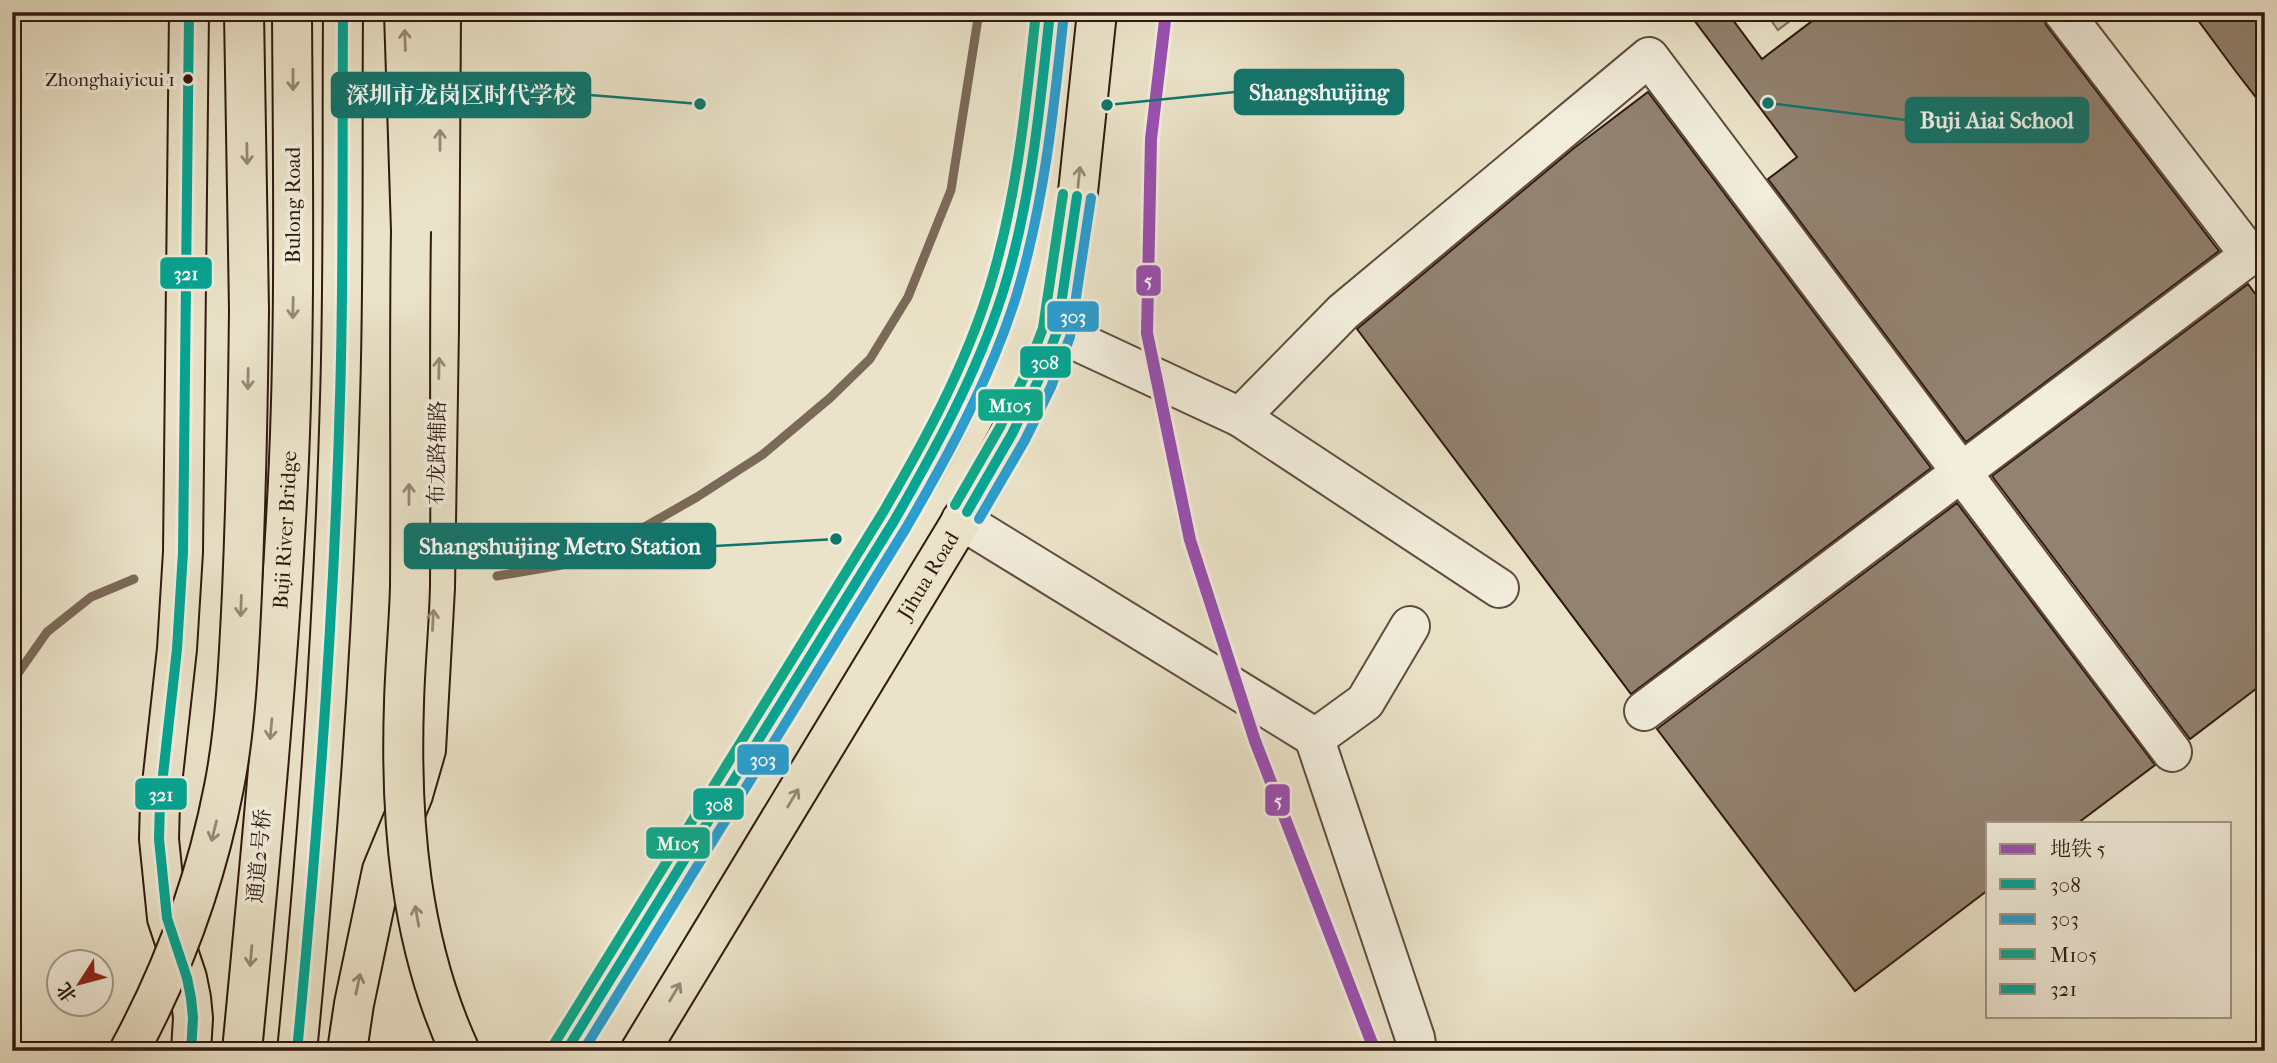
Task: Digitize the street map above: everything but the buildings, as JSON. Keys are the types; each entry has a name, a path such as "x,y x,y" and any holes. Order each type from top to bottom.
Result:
{"main road":[{"path":"190,12 183,552 177,649 160,802 159,839 167,918 191,998 191,1051"},
{"path":"129,1051 153,1005 186,926 202,876 225,784 240,640 247,474 250,310 244,12"},
{"name":"Bulong Road","path":"291,397 292,12"},
{"path":"297,1051 316,846 328,666 340,398 343,12"},
{"path":"404,12 411,231 410,589 404,706 406,828 416,917 432,981 460,1051"},
{"name":"布龙路辅路","path":"348,1048 382,870 413,795 426,750 435,588 440,314 441,12"},
{"path":"566,1051 881,542 964,392 1002,294 1015,243 1036,122 1050,12"},
{"name":"Jihua Road","path":"640,1051 961,520 1012,434 1038,381 1057,332 1078,192 1097,12"},
{"name":"Buji River Bridge","path":"277,661 291,397"},
{"name":"通道2号桥","path":"242,1051 277,661"}],"street":[{"path":"1644,711 2258,250 2063,12"},
{"path":"1240,417 1343,312 1649,57 2172,752"},
{"path":"1057,332 1240,417 1499,587"},
{"path":"961,520 1314,739 1415,1038 1417,1051"},
{"path":"1314,739 1365,702 1410,626"}],"shaded area":[{"path":"1765,12 1802,12 1778,30"}],"waterway":[{"path":"497,576 562,565 634,533 697,497 762,455 830,398 870,359 908,297 951,190 979,12"},
{"path":"12,682 47,632 91,597 134,579"}],"metro line":[{"name":"5","path":"1166,12 1151,139 1147,333 1190,540 1255,741 1375,1051"}],"transit line":[{"name":"321","path":"189,12 183,552 177,649 160,802 159,839 167,918 191,998 191,1051"},
{"name":"321","path":"297,1051 312,888 334,561 341,350 343,12"},
{"name":"M105","path":"554,1044 882,514 928,432 955,376 979,319 1007,221 1019,152 1036,12"},
{"name":"308","path":"566,1051 894,521 940,439 967,382 992,325 1020,226 1033,155 1050,12"},
{"name":"303","path":"583,1051 906,528 981,387 1016,297 1034,227 1052,121 1064,13"},
{"name":"M105","path":"955,505 1000,427 1025,375 1043,328 1063,194"},
{"name":"308","path":"967,512 1012,434 1038,381 1057,332 1077,196"},
{"name":"303","path":"979,519 1025,440 1051,387 1070,337 1091,198"}],"place":[{"name":"Zhonghaiyicui 1","path":"188,79"},
{"name":"Buji Aiai School","path":"1768,103"},
{"name":"深圳市龙岗区时代学校","path":"700,104"},
{"name":"Shangshuijing","path":"1107,105"},
{"name":"Shangshuijing Metro Station","path":"836,539"}]}
